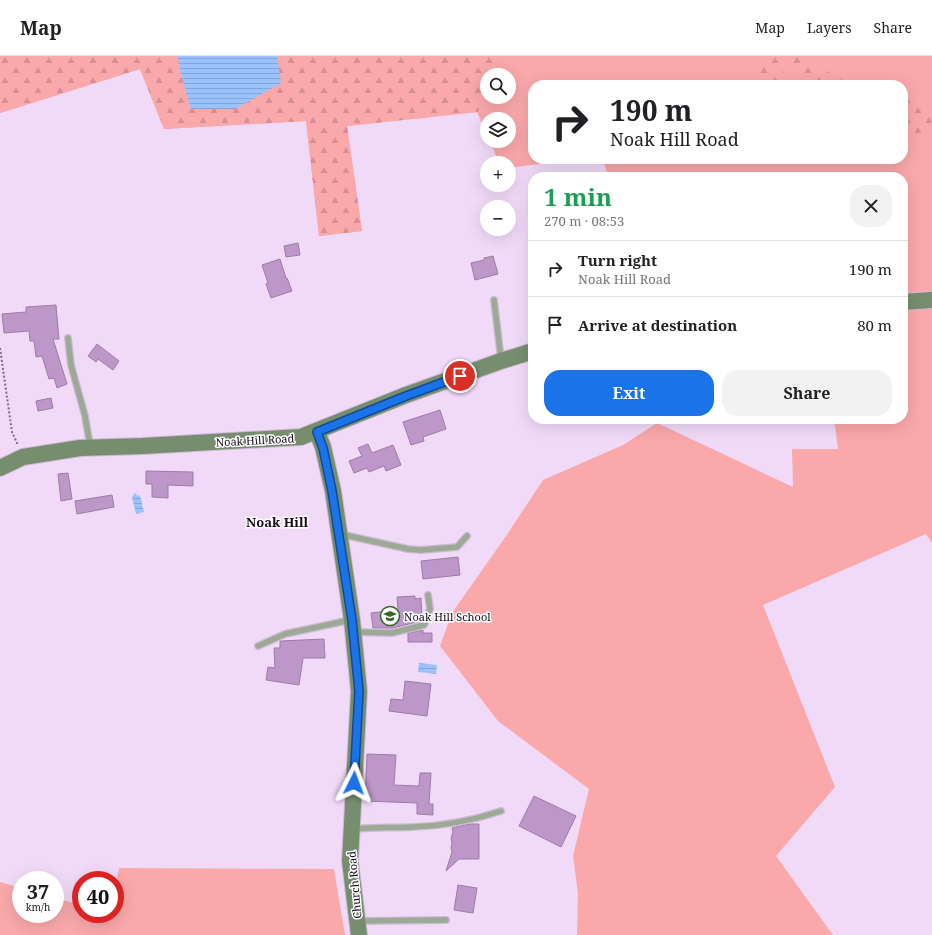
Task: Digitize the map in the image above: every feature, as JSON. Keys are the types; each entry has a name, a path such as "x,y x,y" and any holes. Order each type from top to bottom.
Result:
{"street":[{"path":"908,302 932,300"},
{"name":"Noak Hill Road","path":"11,463 80,448 301,438 406,396 528,353"},
{"name":"Church Road","path":"317,432 323,448 339,533 353,626 359,691 350,861 358,928"}],"lane":[{"path":"494,300 501,361"},
{"path":"68,338 71,365 85,416 90,448"},
{"path":"339,533 408,549 422,550 457,546 467,536"},
{"path":"258,646 285,634 353,626 392,633 424,625 430,609 428,595"},
{"path":"351,829 412,828 445,825 473,820 501,812"},
{"path":"358,928 446,920"}],"path":[{"path":"0,348 12,432 11,463"}],"green space":[{"path":"0,56 932,56 932,543 926,534 763,605 835,787 776,856 833,935 577,935 578,894 573,856 589,789 498,721 440,646 452,613 543,480 623,445 655,424 659,424 793,487 792,449 838,449 835,424 908,424 908,172 607,172 604,164 908,164 908,80 528,80 528,164 539,164 516,167 516,156 496,156 493,148 516,148 516,112 480,112 480,119 477,112 347,126 362,231 319,236 306,121 164,129 140,69 0,113"},
{"path":"0,56 139,56 140,63 141,56 505,56 499,68 480,68 480,104 482,104 478,112 347,126 362,231 319,236 306,121 164,129 140,69 0,113"},
{"path":"761,56 803,56 842,80 810,80 785,65 783,80 758,80"},
{"path":"908,99 932,106 932,122 927,138 908,129"},
{"path":"119,868 334,869 345,935 0,935 0,882 12,885 12,923 64,923 64,900 72,903 72,923 124,923 124,871 118,871"}],"water":[{"path":"178,56 277,56 281,83 235,109 191,109 180,71"},
{"path":"135,493 138,496 140,495 144,512 136,514 132,497"},
{"path":"419,663 437,665 436,674 418,672"}],"building":[{"path":"298,243 300,255 286,257 284,246"},
{"path":"493,256 498,274 475,280 471,263"},
{"path":"280,259 292,291 271,298 262,265"},
{"path":"56,305 59,339 53,339 67,384 57,388 54,378 49,379 42,356 36,357 34,341 30,341 29,331 4,333 2,314 26,312 26,307"},
{"path":"97,344 119,361 113,370 98,359 96,362 88,356"},
{"path":"51,398 53,408 38,411 36,401"},
{"path":"440,410 446,429 423,437 424,441 411,445 403,422"},
{"path":"368,444 372,453 393,445 401,465 386,471 384,466 369,472 367,468 354,473 349,461 362,456 358,448"},
{"path":"146,471 193,472 193,486 168,485 168,498 152,497 152,484 146,484"},
{"path":"68,473 72,499 61,501 58,474"},
{"path":"112,495 114,507 77,514 75,501"},
{"path":"458,557 460,575 423,579 421,561"},
{"path":"415,596 415,599 421,598 421,621 393,628 373,628 371,613 398,610 397,597"},
{"path":"423,630 423,633 432,633 432,642 408,642 408,633"},
{"path":"324,639 325,658 303,658 299,685 266,680 268,667 275,668 274,648 280,648 280,641"},
{"path":"405,681 431,684 427,716 389,711 391,699 403,700"},
{"path":"367,754 396,755 394,785 419,786 420,773 431,773 429,804 433,804 433,815 417,814 417,803 365,801"},
{"path":"534,796 576,816 561,847 519,826"},
{"path":"469,824 479,824 479,859 459,859 446,871 452,852 452,828"},
{"path":"458,885 477,888 473,913 454,910"}],"place":[{"name":"Noak Hill School","path":"390,616"}],"district":[{"name":"Noak Hill","path":"277,522"}],"route":[{"path":"354,783 359,691 352,620 332,491 323,448 317,432 366,411 460,376"}]}
